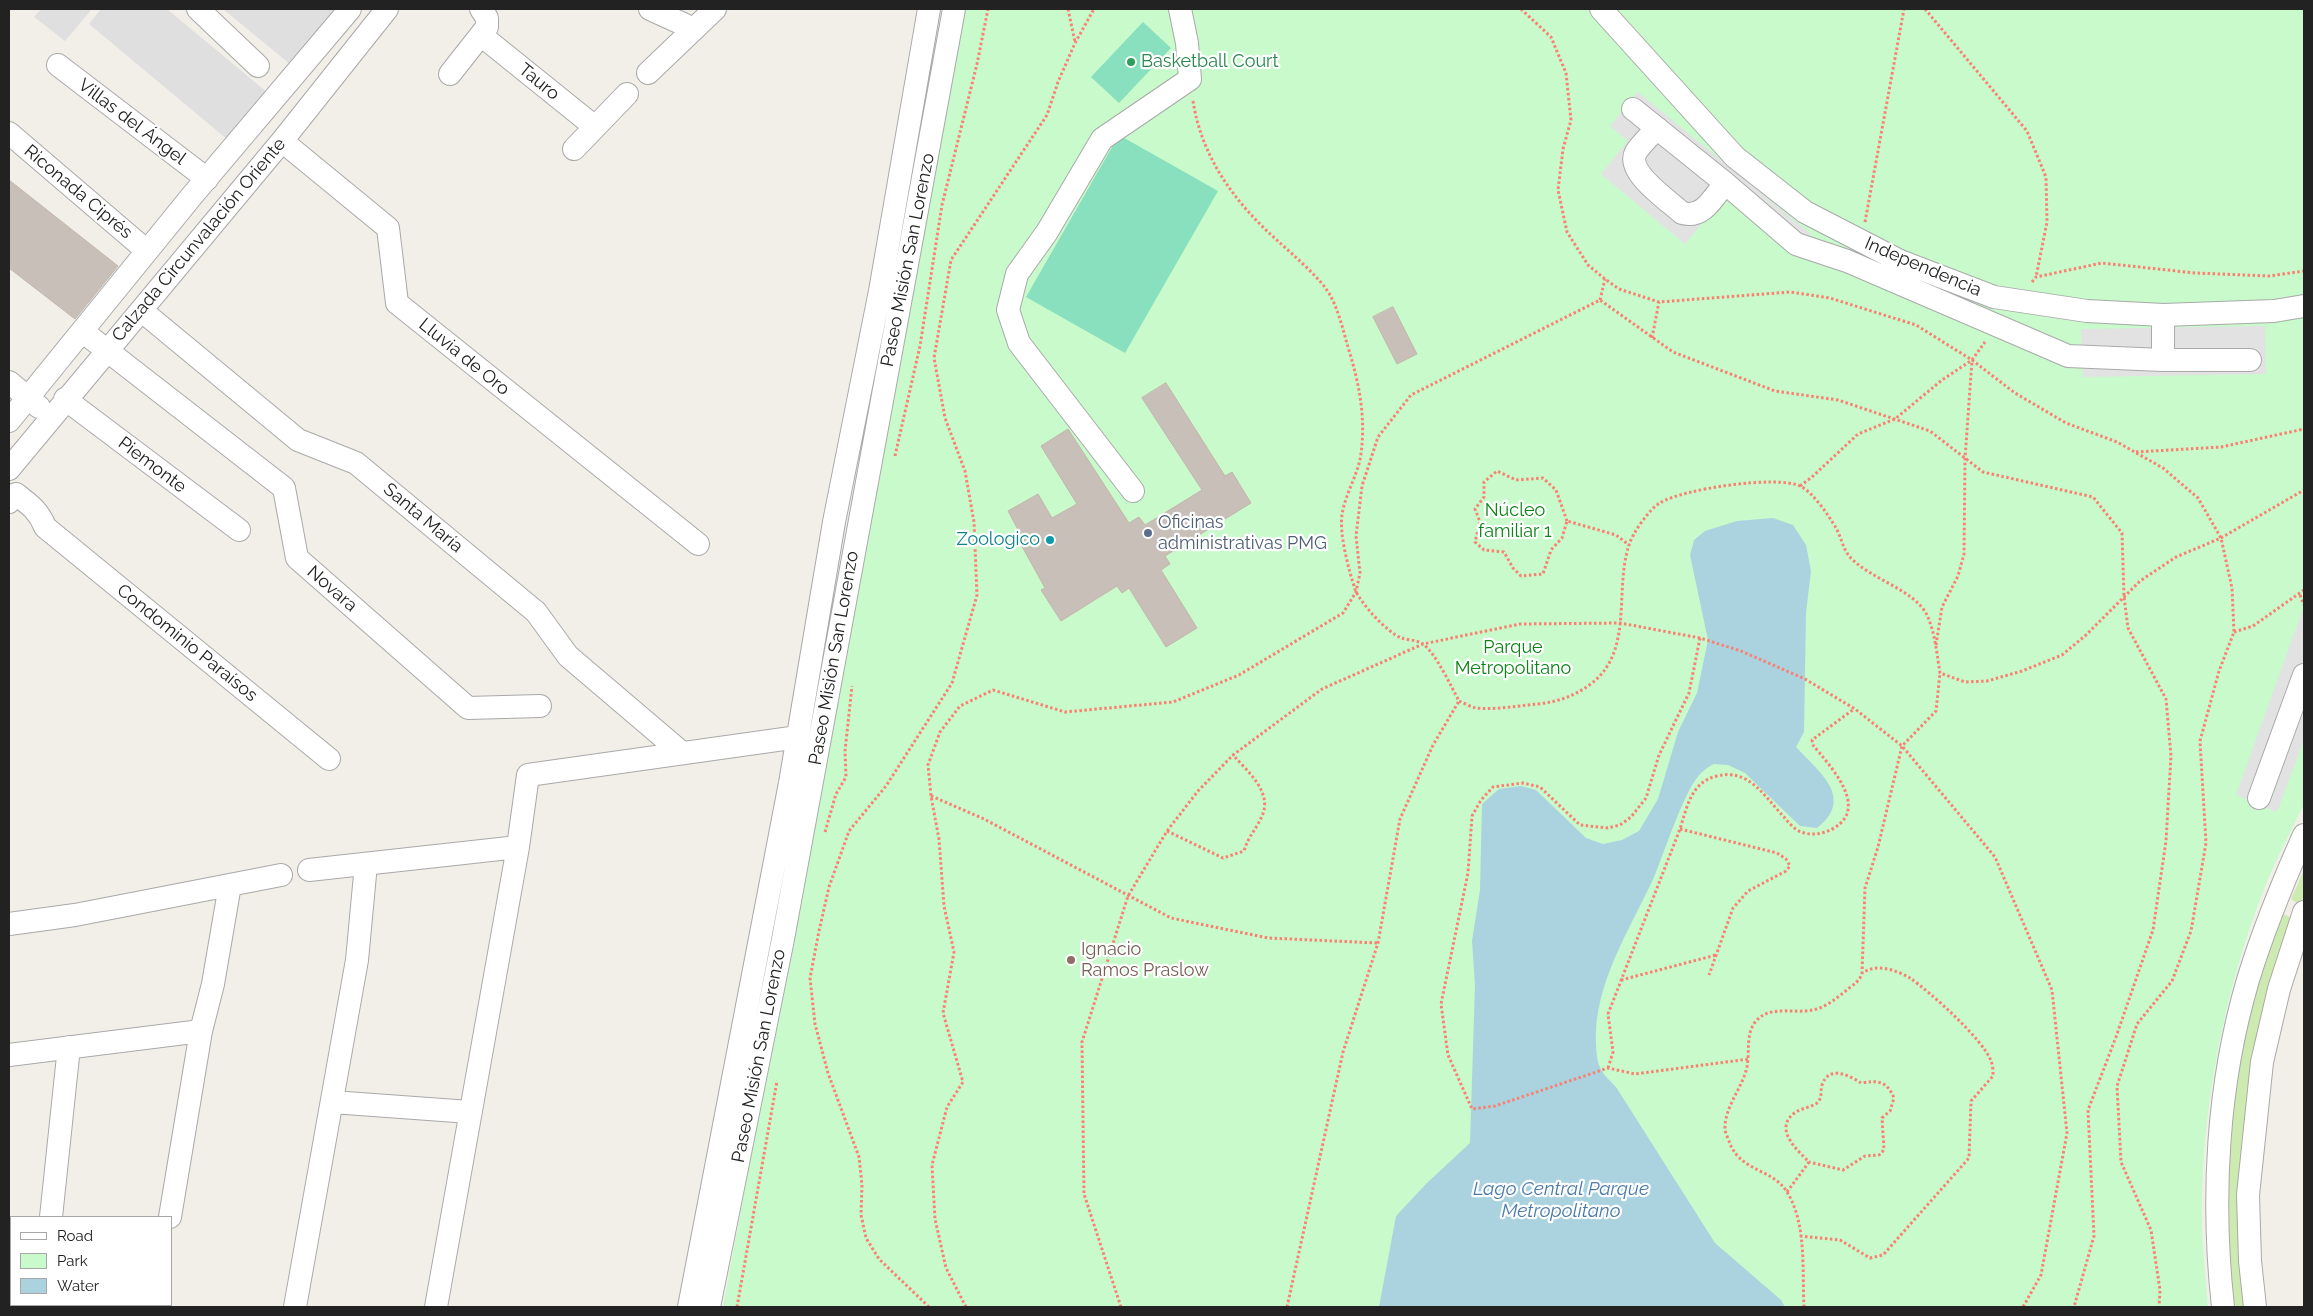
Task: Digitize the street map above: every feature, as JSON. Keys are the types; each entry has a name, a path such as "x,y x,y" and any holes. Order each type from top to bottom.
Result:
{"street":[{"path":"198,9 258,66"},
{"name":"Calzada Circunvalación Oriente","path":"9,421 191,197 350,9"},
{"path":"450,74 482,36 487,27 487,18 481,9"},
{"path":"650,9 694,29"},
{"path":"648,73 715,9"},
{"name":"Paseo Misión San Lorenzo","path":"690,1307 798,737 834,522 880,291 929,9"},
{"name":"Paseo Misión San Lorenzo","path":"709,1307 784,930 954,9"},
{"path":"1133,490 1019,343 1008,310 1017,274 1047,232 1102,139 1190,79 1187,43 1180,9"},
{"name":"Independencia","path":"1601,9 1735,157 1804,212 1900,262 1994,297 2087,310 2163,316 2274,312 2304,306"},
{"name":"Calzada Circunvalación Oriente","path":"9,469 65,399 142,312 216,219 282,141 378,12"},
{"name":"Tauro","path":"482,36 595,127"},
{"name":"Villas del Ángel","path":"58,65 207,179"},
{"path":"574,149 627,94"},
{"path":"1632,109 1725,183 1796,244 1847,261 2068,356 2164,360 2250,360"},
{"path":"1657,128 1636,152 1633,162 1637,173 1682,213 1691,215 1699,213 1725,183"},
{"name":"Riconada Ciprés","path":"9,134 148,251"},
{"name":"Lluvia de Oro","path":"282,141 388,228 397,303 698,544"},
{"path":"191,197 216,219"},
{"name":"Santa María","path":"142,312 298,440 356,463 536,612 568,656 682,753"},
{"path":"2163,316 2164,360"},
{"name":"Novara","path":"82,331 284,488 297,558 468,708 540,706"},
{"path":"9,382 51,417"},
{"name":"Piemonte","path":"65,399 240,530"},
{"path":"9,427 28,444"},
{"name":"Condominio Paraísos","path":"10,498 31,526 45,528 329,759"},
{"path":"2259,798 2304,675"},
{"path":"436,1307 518,847 528,775 798,737"},
{"path":"2223,1307 2218,1212 2219,1149 2224,1092 2248,980 2275,905 2304,835"},
{"path":"309,870 518,847"},
{"path":"295,1307 357,960 366,864"},
{"path":"9,924 75,915 281,875"},
{"path":"170,1216 201,1031 213,984 230,885"},
{"path":"2254,1307 2250,1261 2248,1195 2262,1062 2279,989 2303,914 2275,905"},
{"path":"9,1055 201,1031"},
{"path":"52,1216 69,1047"},
{"path":"332,1102 470,1112"}],"path":[{"path":"893,463 920,346 942,205 977,64 988,9"},
{"path":"1068,9 1075,43"},
{"path":"928,1307 879,1259 866,1238 861,1215 862,1185 859,1157 828,1073 814,1024 810,978 829,887 849,831 886,786 952,683 977,595 974,522 965,471 945,418 934,358 951,260 1047,115 1058,82 1075,43 1094,9"},
{"path":"1521,9 1551,38 1566,74 1571,120 1563,150 1558,190 1567,232 1588,265 1605,279 1619,289 1659,302 1790,292 1830,298 1916,325 1972,360 2015,393 2066,424 2117,442 2164,468 2198,498 2221,538 2232,588 2234,632 2219,671 2200,741 2206,843 2191,932 2172,980 2138,1024 2117,1086 2120,1162 2151,1230 2160,1290 2159,1307"},
{"path":"1861,241 1904,9"},
{"path":"1926,9 2027,131 2043,168 2046,177 2047,222 2036,277"},
{"path":"1190,79 1195,114 1206,146 1222,179 1239,202 1299,260 1330,295 1342,325 1360,386 1364,422 1361,456 1342,516 1346,557 1356,592 1376,618 1399,637 1423,644 1444,673 1459,701 1475,708 1556,702 1579,692 1603,674 1614,651 1620,623 1622,586 1629,544 1640,526 1659,503 1689,490 1761,481 1800,486 1816,500 1831,521 1849,555 1877,578 1911,597 1927,614 1940,673 1936,711 1902,746 1878,847 1865,888 1862,973 1860,979 1834,1000 1812,1010 1775,1011 1758,1019 1750,1033 1749,1059 1744,1081 1727,1112 1725,1132 1733,1150 1744,1164 1776,1180 1787,1192 1798,1222 1804,1307"},
{"path":"966,1307 946,1268 934,1218 932,1164 947,1107 964,1082 943,1013 954,952 944,906 939,839 931,796 928,765 940,732 960,706 993,690 1065,712 1174,702 1239,676 1343,613 1356,592 1360,573 1356,536 1362,486 1378,437 1412,395 1600,300 1605,279"},
{"path":"1600,300 1672,352 1775,391 1838,400 1930,431 1983,472 2093,497 2122,533 2124,597 2128,628 2166,699 2171,756 2166,841 2153,930 2116,1037 2088,1110 2094,1236 2074,1307"},
{"path":"1652,338 1659,302"},
{"path":"1936,648 1942,607 1958,576 1964,554 1966,458 1972,360"},
{"path":"2136,452 2221,447 2304,429"},
{"path":"1497,471 1516,480 1544,478 1556,490 1567,521 1562,538 1551,550 1544,574 1521,576 1513,568 1504,552 1484,550 1474,542 1480,522 1475,509 1484,497 1484,482 1497,471"},
{"path":"1940,673 1965,682 1987,681 2022,671 2062,655 2086,635 2140,581 2176,557 2221,538 2304,490"},
{"path":"1567,521 1616,535 1629,544"},
{"path":"2234,632 2253,626 2300,595 2304,590"},
{"path":"2300,595 2304,605"},
{"path":"1121,1307 1084,1194 1082,1042 1128,896 1167,831 1198,791 1233,755 1322,689 1423,644 1520,624 1620,623 1700,638 1773,663 1855,709 1902,746 1995,857 2052,990 2067,1133 2040,1275 2024,1307"},
{"path":"1700,638 1689,692 1659,755 1646,798 1631,817 1620,825 1608,828 1580,825 1540,787 1523,782 1493,788 1481,800 1472,816 1468,873 1441,1004 1448,1055 1472,1109 1495,1106 1608,1068 1636,1074 1749,1059"},
{"path":"823,838 836,794 846,777 845,750 854,676"},
{"path":"1288,1307 1343,1052 1378,943 1400,818 1433,745 1459,701"},
{"path":"1608,1068 1613,1052 1608,1014 1680,829 1689,800 1698,785 1712,777 1736,774 1751,782 1799,832 1813,835 1827,832 1840,824 1848,810 1847,796 1840,779 1813,745 1812,740 1855,709"},
{"path":"1167,831 1223,858 1232,857 1244,851 1248,838 1263,815 1264,803 1262,790 1233,755"},
{"path":"931,796 984,818 1171,918 1268,938 1378,943"},
{"path":"1680,829 1777,853 1786,858 1790,866 1786,871 1748,890 1733,908 1709,975"},
{"path":"1621,980 1716,954"},
{"path":"1800,1236 1840,1240 1870,1258 1883,1255 1969,1158 1971,1101 1993,1076 1992,1061 1966,1026 1909,978 1882,968 1870,968 1862,973"},
{"path":"1838,1073 1846,1073 1861,1083 1873,1080 1882,1082 1888,1087 1894,1098 1890,1111 1882,1118 1884,1150 1879,1155 1865,1156 1843,1170 1809,1162 1791,1145 1787,1128 1789,1119 1795,1112 1817,1103 1821,1097 1822,1085 1827,1077 1838,1073"},
{"path":"736,1307 778,1079"},
{"path":"1787,1192 1809,1162"}],"shaded area":[{"path":"41,9 92,9 65,41 34,17"},
{"path":"101,9 167,9 268,93 228,140 89,24"},
{"path":"223,9 333,9 336,11 291,65"},
{"path":"1638,92 1811,234 1794,254 1724,197 1685,244 1601,174 1628,141 1610,126"},
{"path":"2265,326 2266,374 2083,377 2081,329"},
{"path":"2304,606 2304,739 2277,812 2236,795"}],"green space":[{"name":"Parque Metropolitano","path":"961,9 2304,9 2304,804 2268,878 2250,927 2227,1008 2218,1050 2206,1134 2203,1176 2202,1227 2208,1307 723,1307"},
{"name":"Basketball Court","path":"1143,22 1171,48 1119,103 1091,77"},
{"path":"1119,135 1218,191 1125,353 1026,297"},
{"path":"2304,870 2304,896 2300,905 2291,899"},
{"path":"2277,911 2296,920 2274,986 2249,1307 2231,1307 2223,1196 2231,1079"}],"water":[{"name":"Lago Central Parque Metropolitano","path":"1773,518 1793,525 1806,545 1811,571 1806,613 1804,732 1796,747 1823,775 1833,796 1833,806 1828,817 1817,828 1800,826 1745,773 1728,765 1714,764 1701,773 1688,792 1654,877 1615,958 1600,1000 1596,1045 1597,1059 1601,1069 1616,1087 1715,1243 1781,1300 1785,1307 1379,1307 1396,1216 1427,1183 1470,1143 1475,985 1472,941 1480,890 1482,804 1499,789 1521,786 1536,790 1586,838 1603,844 1622,840 1639,831 1658,799 1678,732 1697,693 1708,640 1690,555 1694,540 1705,531 1737,521"}],"building":[{"path":"9,180 118,266 75,319 9,268"},
{"path":"1393,307 1417,354 1397,364 1373,317"},
{"name":"Oficinas administrativas PMG","path":"1166,383 1225,476 1232,472 1251,503 1165,556 1170,564 1161,570 1197,628 1166,647 1129,588 1122,593 1117,586 1061,621 1041,590 1045,588 1019,541 1023,539 1008,511 1038,494 1052,518 1077,504 1041,446 1068,429 1129,523 1139,517 1145,525 1202,490 1142,398"}],"place":[{"name":"Basketball Court","path":"1131,62"},
{"name":"Oficinas administrativas PMG","path":"1148,533"},
{"name":"Zoologico","path":"1050,540"},
{"name":"Ignacio Ramos Praslow","path":"1071,960"}],"park label":[{"name":"Núcleo familiar 1","path":"1515,521"}]}
